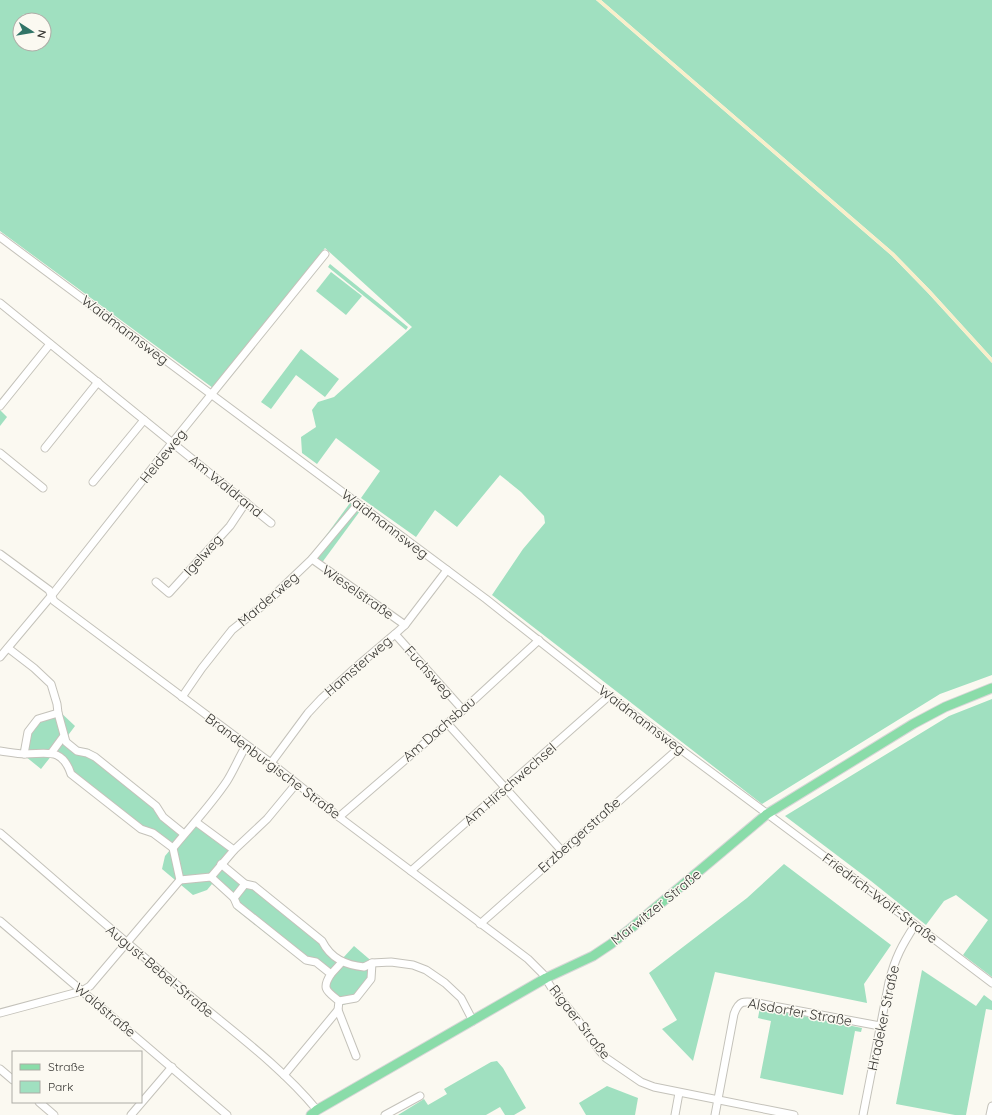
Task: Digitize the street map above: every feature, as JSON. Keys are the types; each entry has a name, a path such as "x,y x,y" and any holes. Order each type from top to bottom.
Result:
{"main road":[{"name":"Marwitzer Straße","path":"314,1113 546,978 593,956 630,929 767,814 926,717 945,707 992,688"}],"street":[{"name":"Waidmannsweg","path":"0,237 212,396 252,423 539,640 609,696 767,814"},
{"name":"Heideweg","path":"0,657 52,595 172,443 212,396 326,254"},
{"name":"Am Waldrand","path":"0,303 271,523"},
{"path":"0,406 50,344"},
{"path":"45,448 98,382"},
{"path":"93,482 144,420"},
{"path":"0,452 43,488"},
{"name":"Igelweg","path":"156,582 171,595 230,526 246,502"},
{"name":"Marderweg","path":"182,697 202,668 232,630 267,602 312,559 358,504"},
{"name":"Brandenburgische Straße","path":"0,554 49,590 54,601 246,746 271,763 339,818 528,959 546,978"},
{"name":"Wieselstraße","path":"312,559 405,625"},
{"name":"Hamsterweg","path":"271,763 308,713 322,698 405,625 446,570"},
{"name":"Fuchsweg","path":"395,634 463,710"},
{"name":"Am Dachsbau","path":"339,818 463,710 539,640"},
{"path":"8,648 34,668 51,684 57,704 63,737 66,742 77,751 88,753 96,757 156,806 163,818 184,834"},
{"name":"Am Hirschwechsel","path":"411,871 609,696"},
{"path":"24,754 28,732 38,719 58,713"},
{"path":"447,723 562,850"},
{"path":"52,752 63,737"},
{"path":"173,848 196,822 227,780 246,746"},
{"name":"Erzbergerstraße","path":"480,924 679,748"},
{"path":"0,751 24,754 52,752 68,764 71,774 141,829 153,833 173,848 180,880"},
{"path":"0,1013 82,991 90,986 180,880 211,877 234,850 267,819 296,784"},
{"name":"Friedrich-Wolf-Straße","path":"767,814 992,983"},
{"path":"196,822 234,850"},
{"name":"August-Bebel-Straße","path":"0,833 126,943 284,1075 301,1091 314,1113"},
{"path":"221,864 245,884 254,886 322,941 326,949 342,962 349,965 364,967 372,963 419,966 445,983 460,998 472,1021"},
{"path":"211,877 234,898 237,905 306,960 316,962 331,974"},
{"path":"234,898 245,884"},
{"name":"Waldstraße","path":"0,922 228,1115"},
{"name":"Hradeker Straße","path":"863,1115 889,982 897,954 915,925"},
{"path":"342,962 331,974 325,985 327,990 338,1001 338,1010 356,1056"},
{"path":"338,1001 356,998 370,979 372,963"},
{"name":"Rigaer Straße","path":"546,978 551,987 578,1020 598,1050 606,1058 641,1082 679,1093 794,1115"},
{"name":"Alsdorfer Straße","path":"715,1115 734,1014 741,1002 746,1001 758,1003 880,1026"},
{"path":"284,1075 338,1010"},
{"path":"142,1101 172,1067"},
{"path":"0,1069 12,1079"},
{"path":"675,1115 679,1093"},
{"path":"384,1115 420,1096"},
{"path":"40,1103 54,1115"},
{"path":"130,1115 140,1103"},
{"path":"990,1115 992,1106"}],"green space":[{"path":"0,0 596,0 892,256 992,363 992,675 940,694 762,804 492,595 523,549 545,523 544,516 521,492 500,475 457,527 435,510 416,537 361,498 380,471 336,438 317,464 302,453 301,437 316,427 312,410 318,402 334,397 412,327 325,248 213,388 0,231"},
{"path":"601,0 992,0 992,358 894,253"},
{"path":"330,264 408,327 406,330 328,267"},
{"path":"331,272 362,296 346,315 316,291"},
{"path":"301,349 339,379 325,397 296,375 271,409 261,402"},
{"path":"0,410 7,417 0,426"},
{"path":"350,503 360,511 318,568 308,560"},
{"path":"992,699 992,977 963,955 988,920 956,895 944,901 926,925 785,816 949,716"},
{"path":"58,710 75,726 66,738 78,748 89,749 159,806 164,815 184,832 196,818 238,850 227,865 247,882 256,884 325,939 328,949 342,959 354,946 375,964 358,1000 340,1006 324,992 322,984 329,976 316,964 305,964 235,909 233,901 212,884 207,890 193,895 162,869 165,856 170,850 149,833 140,830 66,765 52,755 41,769 20,752 25,731"},
{"path":"784,864 891,945 864,984 867,1003 715,972 693,1061 662,1029 677,1020 649,973 747,898"},
{"path":"922,970 976,1006 984,995 992,1001 992,1010 986,1009 966,1115 955,1115 896,1104"},
{"path":"760,1007 862,1028 861,1032 855,1031 843,1095 760,1078 771,1021 758,1018"},
{"path":"497,1061 503,1068 526,1108 514,1115 505,1115 500,1107 486,1115 398,1115 424,1099 428,1105 447,1094 444,1089 491,1062"},
{"path":"607,1086 638,1098 635,1115 586,1115 579,1103"}],"sand":[{"path":"596,0 601,0 894,253 992,358 992,363 892,256"}]}
